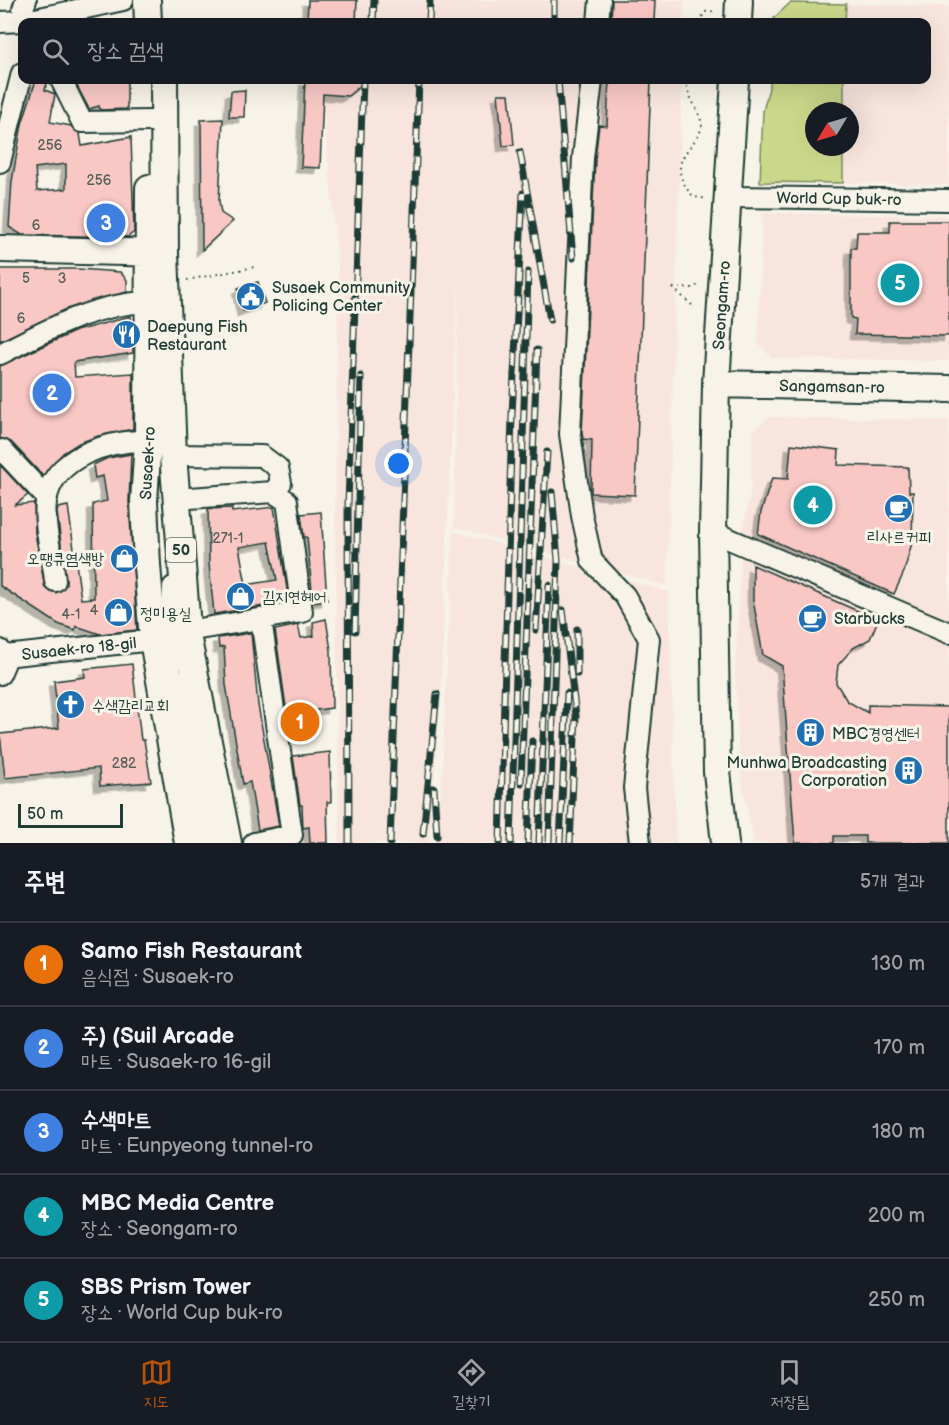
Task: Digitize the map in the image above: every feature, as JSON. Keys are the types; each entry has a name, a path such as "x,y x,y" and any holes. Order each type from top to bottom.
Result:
{"main road":[{"path":"147,0 148,18"},
{"path":"162,0 163,18"},
{"path":"727,17 739,0"},
{"name":"Susaek-ro","path":"149,84 151,120 148,224 157,253 147,302 149,385 144,501 153,640 188,843"},
{"name":"Susaek-ro","path":"164,84 157,253 187,631 228,843"},
{"name":"Seongam-ro","path":"725,843 717,772 713,532 717,198 734,84"},
{"path":"0,249 157,253"},
{"name":"Sangamsan-ro","path":"716,384 949,389"}],"street":[{"path":"25,18 23,9 26,0"},
{"path":"44,18 123,0"},
{"path":"598,18 600,0"},
{"path":"0,22 18,22"},
{"path":"0,162 19,84"},
{"path":"63,84 82,122 151,120"},
{"path":"592,84 584,158 570,434 582,516 592,561 625,596 649,639 634,788 640,843"},
{"name":"World Cup buk-ro","path":"717,198 949,200"},
{"path":"0,354 96,309 123,303 147,302"},
{"path":"149,385 157,425 171,547 173,611 170,663 175,718 172,753"},
{"path":"55,580 48,532 47,498 54,481 71,464 93,449 127,441 148,441"},
{"path":"2,450 47,498"},
{"name":"Susaek-ro","path":"173,455 262,456 278,468 281,483 273,492 176,499"},
{"path":"187,631 302,612 287,501 273,492"},
{"path":"713,532 949,633"},
{"path":"184,579 178,599 179,686 209,843"},
{"path":"254,843 292,835 261,619"},
{"name":"Susaek-ro 18-gil","path":"2,660 153,640"}],"path":[{"path":"701,18 705,12 727,17"},
{"path":"687,84 688,93 701,118 702,127 681,160 682,176 691,194 699,199 717,198"},
{"path":"186,279 255,267"},
{"path":"694,307 673,288 695,288 700,282"}],"shaded area":[{"path":"314,0 684,0 683,18 316,18"},
{"path":"846,4 949,6 949,185 843,183 843,156 859,156 859,102 844,102 844,84 931,84 931,18 845,18"},
{"path":"321,84 682,84 667,586 454,527 458,273 440,710 429,843 339,843 335,514 338,267"},
{"path":"762,213 949,216 949,361 772,358 758,343"},
{"path":"769,417 949,420 949,622 742,533 750,494 753,431"},
{"path":"453,531 669,592 676,843 435,843 442,776"},
{"path":"741,555 949,645 949,843 754,843 739,764 735,671"}],"green space":[{"path":"790,3 846,4 845,18 774,18"},
{"path":"770,84 844,84 844,102 805,102 805,156 843,156 843,183 760,182 763,111"}],"building":[{"path":"308,0 357,0 356,18 307,18"},
{"path":"612,0 655,0 654,18 611,18"},
{"path":"35,84 47,84 45,90 55,94 50,122 71,126 80,134 82,146 131,137 134,232 128,237 22,235 9,227 12,181 22,124","holes":["66,164 66,189 37,191 35,168"]},
{"path":"76,84 127,84 127,109 100,110 99,106 89,109"},
{"path":"305,84 362,84 348,96 323,94 320,168 301,167"},
{"path":"609,84 651,84 635,495 591,493 592,440 583,439 582,433 595,159 599,125 607,126"},
{"path":"245,90 244,117 229,117 231,91"},
{"path":"498,94 509,94 514,145 503,146"},
{"path":"223,119 219,201 221,213 233,221 202,250 201,120"},
{"path":"890,221 949,221 949,336 855,334 856,319 851,318 851,248 856,248 857,232 890,232"},
{"path":"0,269 78,269 120,272 127,280 127,292 67,309 0,341"},
{"name":"Susaek Community Policing Center","path":"258,282 265,303 243,311 238,288"},
{"path":"131,316 133,353 74,362 75,377 133,373 133,429 98,436 79,443 63,453 43,476 11,442 0,438 0,366 76,331"},
{"path":"791,444 839,450 838,465 908,467 909,492 913,492 912,543 904,572 894,594 758,534 761,512 772,478 788,479"},
{"path":"131,454 129,502 137,630 100,634 76,626 75,630 58,624 0,586 0,465 28,495 15,505 34,503 35,533 45,588 56,593 66,585 57,512 58,508 68,506 81,599 94,598 93,504 107,501 103,476 95,478 93,465 108,458"},
{"path":"274,507 289,602 214,614 209,564 208,509 232,508 232,512","holes":["269,542 277,580 246,585 239,547"]},
{"path":"321,512 327,600 313,602 307,537 304,537 301,514"},
{"path":"753,565 878,620 870,639 853,648 838,665 836,683 847,701 868,713 868,705 949,707 949,843 865,843 865,836 834,836 834,843 795,843 782,666 763,655 753,600"},
{"path":"326,619 331,650 332,708 287,714 275,630 298,625 301,638 314,636 313,622"},
{"path":"251,633 258,705 279,826 258,830 250,782 243,784 226,685 224,647 219,648 218,638"},
{"path":"132,664 141,740 144,740 151,782 100,786 99,768 5,778 0,734 59,728 54,681 85,677 84,669"},
{"path":"330,752 331,802 327,802 328,843 310,843 309,827 303,828 302,805 300,805 293,756"}],"railway":[{"path":"373,18 374,0"},
{"path":"429,18 430,0"},
{"path":"554,0 554,18"},
{"path":"349,843 348,504 363,84"},
{"path":"390,843 419,84"},
{"path":"558,84 573,258"},
{"path":"520,152 550,320"},
{"path":"500,843 512,415 523,193"},
{"path":"511,843 528,272"},
{"path":"521,783 537,350"},
{"path":"355,631 361,376"},
{"path":"536,630 547,452"},
{"path":"549,843 558,560 552,492"},
{"path":"539,843 549,585"},
{"path":"563,610 576,716 570,843"},
{"path":"577,629 577,674"},
{"path":"560,843 567,693"},
{"path":"423,834 437,694"},
{"path":"528,843 532,741"},
{"path":"434,788 437,836"}],"place":[{"name":"수색마트","path":"106,223"},
{"name":"SBS Prism Tower","path":"900,283"},
{"name":"Susaek Community Policing Center","path":"251,296"},
{"name":"Daepung Fish Restaurant","path":"126,335"},
{"name":"주) (Suil Arcade","path":"52,393"},
{"name":"MBC Media Centre","path":"813,505"},
{"name":"리사르커피","path":"899,508"},
{"name":"오땡큐염색방","path":"125,558"},
{"name":"김지연헤어","path":"241,596"},
{"name":"정미용실","path":"119,613"},
{"name":"Starbucks","path":"813,618"},
{"name":"수색감리교회","path":"71,705"},
{"name":"Samo Fish Restaurant","path":"300,722"},
{"name":"MBC경영센터","path":"811,733"},
{"name":"Munhwa Broadcasting Corporation","path":"908,771"}]}
